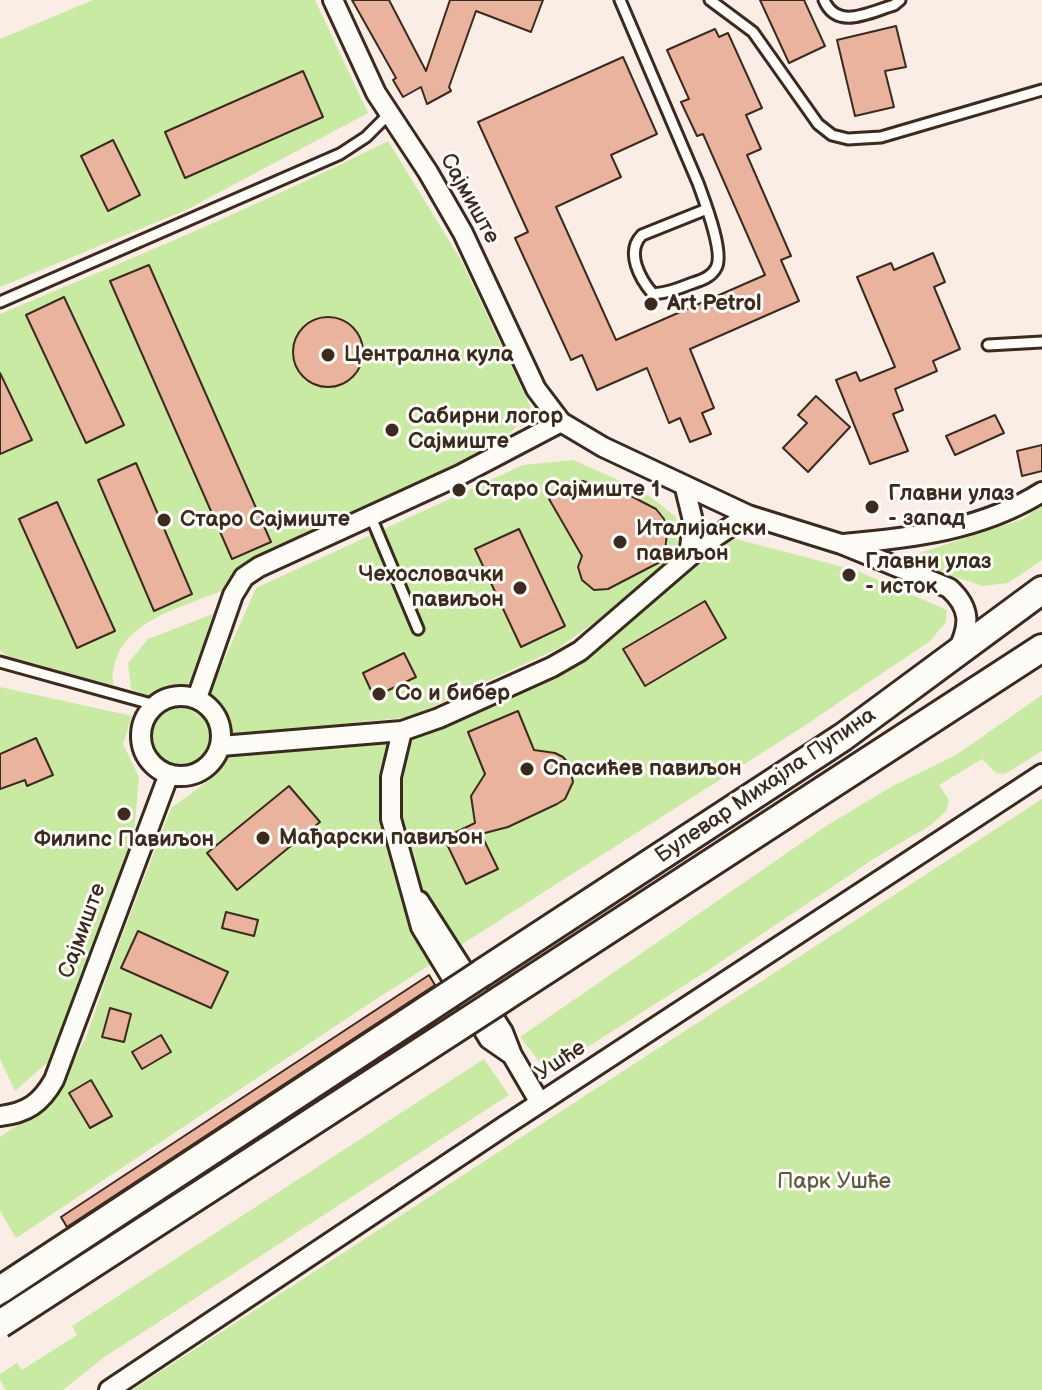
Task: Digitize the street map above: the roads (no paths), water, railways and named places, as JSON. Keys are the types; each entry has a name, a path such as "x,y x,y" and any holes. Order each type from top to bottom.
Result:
{"main road":[{"name":"Булевар Михајла Пупина","path":"0,1290 843,737 1042,590"},
{"name":"Булевар Михајла Пупина","path":"0,1324 1042,648"}],"street":[{"name":"Сајмиште","path":"333,0 356,53 389,114 428,172 463,233 536,389 561,422 588,440 748,515 841,544 949,588 966,611 968,623 956,653"},
{"path":"197,698 233,595 244,577 259,567 460,475 561,422"},
{"path":"685,488 693,521 689,557"},
{"name":"Сајмиште","path":"841,544 924,535 967,526 1042,492"},
{"path":"221,746 402,731 439,718 568,659 603,633 689,557 748,515"},
{"path":"179,695 197,698 214,712 220,723 221,746 217,756 201,771 180,776 169,774 151,763 141,744 143,722 155,705 179,695"},
{"path":"402,731 390,795 391,819 421,927 489,1039 512,1055 540,1103"},
{"name":"Сајмиште","path":"0,1116 23,1111 46,1094 169,774"},
{"name":"Ушће","path":"109,1390 1042,774"}],"lane":[{"path":"620,0 707,209 719,255 718,267 707,277 668,293 653,294 644,283 633,251 635,242 642,235 707,209"},
{"path":"710,0 753,32 818,124 832,135 848,139 881,137 1042,90"},
{"path":"824,0 832,14 842,19 894,5 900,0"},
{"path":"0,302 340,154 366,137 389,114"},
{"path":"988,345 1042,342"},
{"path":"371,517 418,629"},
{"path":"0,662 155,705"}],"place":[{"name":"Art Petrol","path":"651,304"},
{"name":"Централна кула","path":"328,355"},
{"name":"Сабирни логор Сајмиште","path":"392,430"},
{"name":"Старо Сајмиште 1","path":"459,490"},
{"name":"Главни улаз - запад","path":"872,507"},
{"name":"Старо Сајмиште","path":"164,520"},
{"name":"Италијански павиљон","path":"620,542"},
{"name":"Главни улаз - исток","path":"849,575"},
{"name":"Чехословачки павиљон","path":"520,588"},
{"name":"Со и бибер","path":"379,694"},
{"name":"Спасићев павиљон","path":"527,769"},
{"name":"Филипс Павиљон","path":"124,814"},
{"name":"Мађарски павиљон","path":"263,838"}],"park label":[{"name":"Парк Ушће","path":"834,1182"}]}
